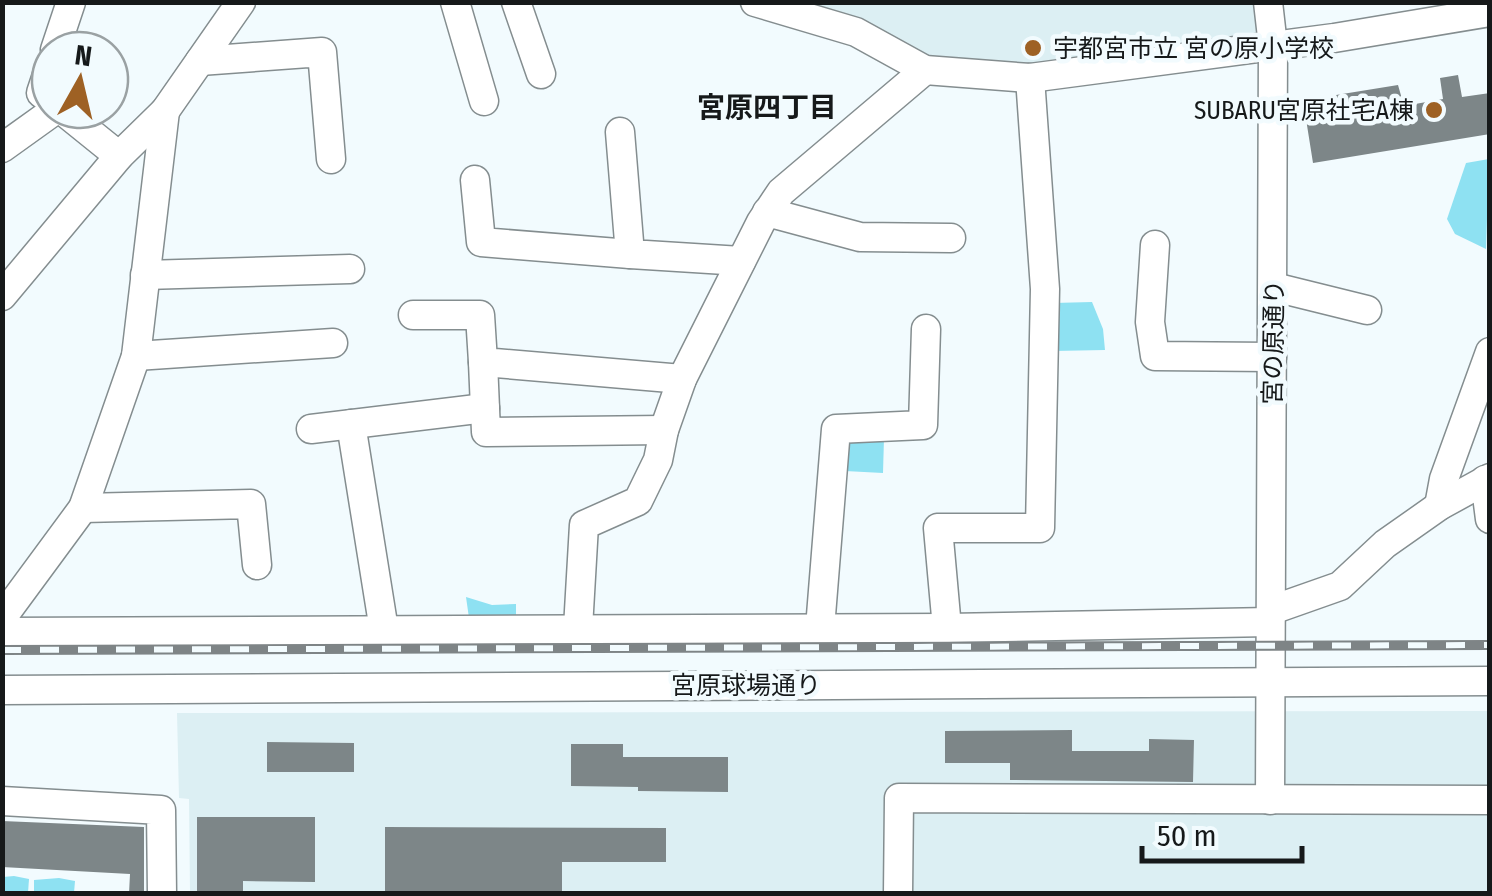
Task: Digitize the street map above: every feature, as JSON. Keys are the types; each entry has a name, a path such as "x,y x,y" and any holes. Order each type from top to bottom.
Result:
{"street":[{"path":"62,30 71,2"},
{"path":"2,296 119,156 165,112 241,2"},
{"path":"455,2 484,101"},
{"path":"516,2 541,74"},
{"path":"755,2 856,32 925,70 1030,78 1273,46 1408,14 1490,12"},
{"name":"宮の原通り","path":"1268,2 1273,46 1274,286 1270,800"},
{"path":"200,61 322,52 331,159"},
{"path":"578,628 584,525 638,501 658,460 682,379 767,212 781,192 925,70"},
{"path":"947,628 938,528 1040,528 1044,289 1030,78"},
{"path":"2,618 83,508 136,356 165,112"},
{"path":"2,148 30,129"},
{"path":"85,130 119,156"},
{"path":"620,132 630,254"},
{"path":"476,180 482,242 741,261"},
{"path":"767,212 860,236 951,238"},
{"path":"1155,245 1150,322 1156,356 1272,357"},
{"path":"145,274 350,269"},
{"path":"1274,286 1367,310"},
{"path":"413,315 480,315 486,432 664,430"},
{"path":"820,628 836,429 924,426 926,329"},
{"path":"136,356 333,343"},
{"path":"1440,506 1444,479 1490,352"},
{"path":"483,362 682,379"},
{"path":"311,429 486,408"},
{"path":"351,424 384,630"},
{"path":"2,632 947,628 1271,616 1340,586 1385,544 1487,479 1490,519"},
{"path":"83,508 250,504 257,565"},
{"name":"宮原球場通り","path":"2,690 1490,681"},
{"path":"898,894 899,798 1490,800"},
{"path":"2,801 162,810 162,894"}],"shaded area":[{"name":"宇都宮市立 宮の原小学校","path":"783,3 1254,3 1258,34 1030,67 927,61"},
{"path":"1489,159 1486,249 1455,234 1447,219 1466,163"},
{"path":"1092,302 1103,329 1105,350 1053,351 1053,303"},
{"path":"884,438 883,473 845,471 845,439"},
{"path":"466,597 492,605 516,604 516,626 470,625"},
{"path":"1489,711 1489,893 190,893 189,799 179,798 177,713"},
{"path":"3,877 29,879 28,893 3,893"},
{"path":"34,880 75,881 74,893 34,893"}],"building":[{"name":"SUBARU宮原社宅A棟","path":"1458,75 1462,97 1490,93 1490,134 1313,163 1299,101 1398,85 1404,106 1443,99 1440,78"},
{"path":"1072,730 1072,751 1149,751 1149,739 1194,740 1193,782 1010,780 1010,763 945,763 945,731"},
{"path":"267,742 354,743 354,772 267,772"},
{"path":"571,744 623,744 623,757 728,757 728,792 571,786"},
{"path":"197,817 315,817 315,882 243,881 243,894 197,894"},
{"path":"2,821 144,827 144,894 129,894 130,874 2,867"},
{"path":"385,827 666,828 666,862 562,862 562,894 385,894"}],"railway":[{"path":"2,650 1490,645"}],"place":[{"name":"宇都宮市立 宮の原小学校","path":"1033,48"},
{"name":"SUBARU宮原社宅A棟","path":"1434,110"}],"district":[{"name":"宮原四丁目","path":"767,107"}]}
